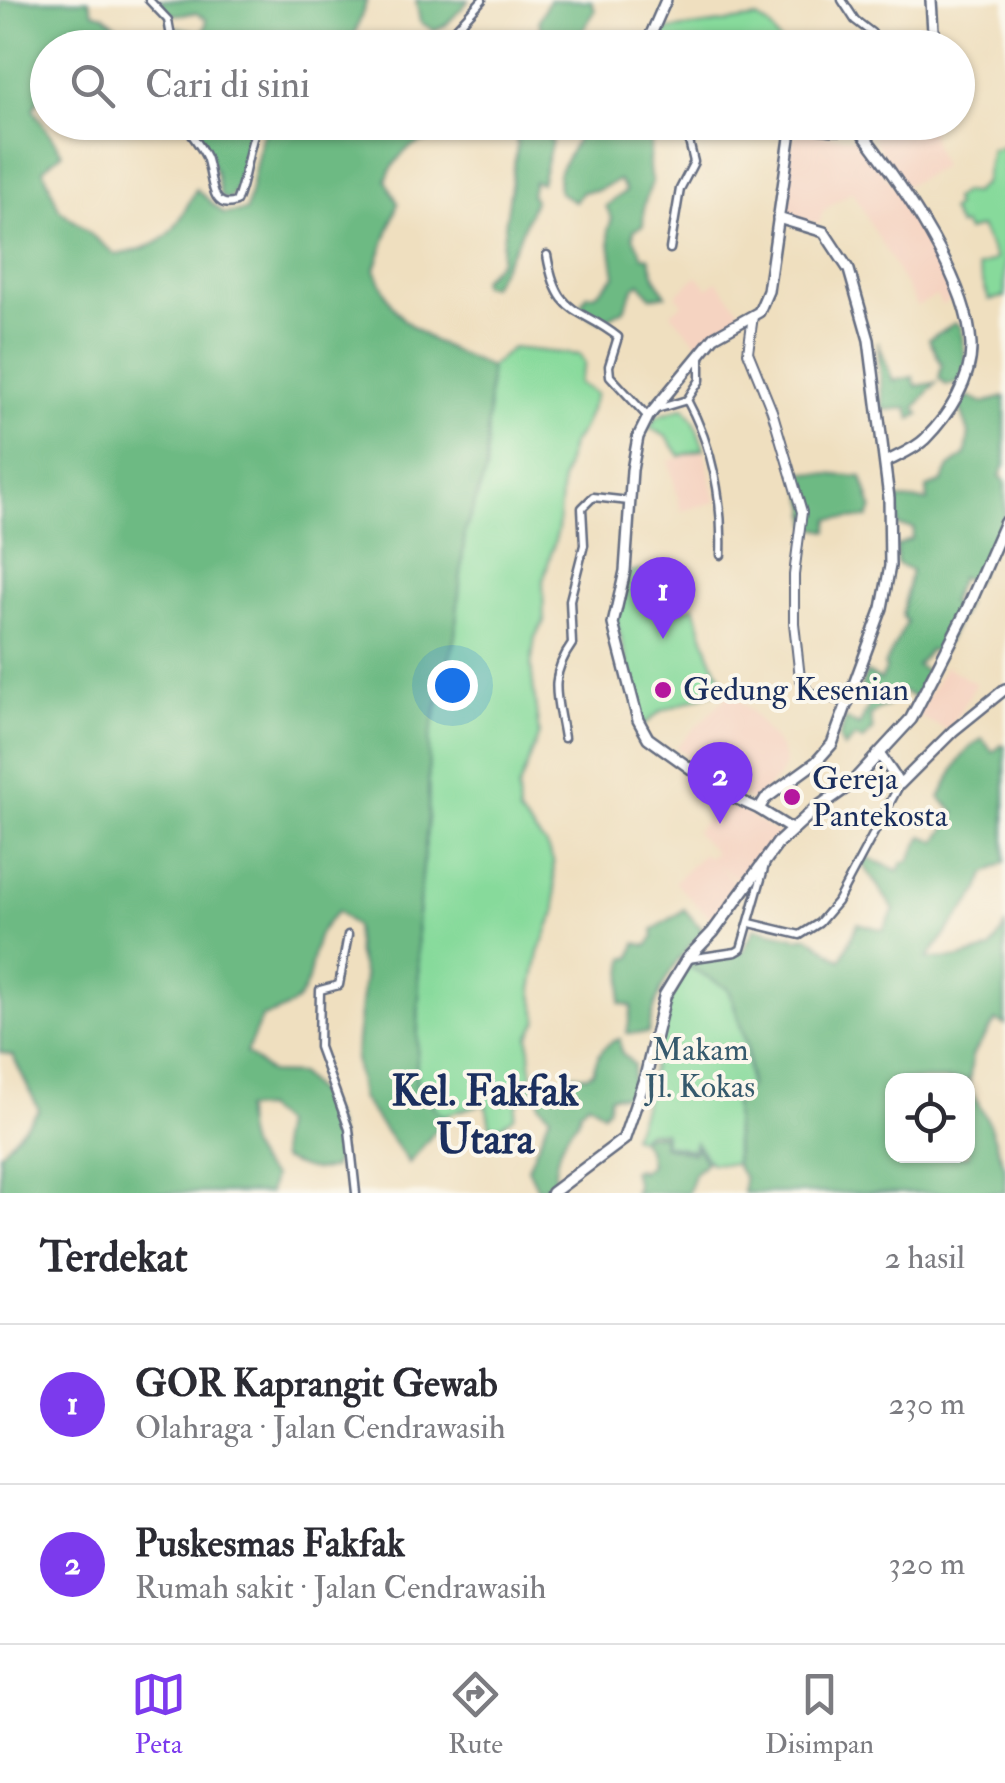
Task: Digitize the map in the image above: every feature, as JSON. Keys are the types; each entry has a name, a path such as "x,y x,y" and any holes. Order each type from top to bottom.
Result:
{"main road":[{"path":"653,30 666,0"},
{"path":"931,0 933,30"},
{"path":"790,140 768,291 762,307 753,316 721,330 652,413 634,452 625,570 613,624 638,720 648,738 791,829"},
{"path":"871,140 926,227 958,297 971,344 965,380 946,412 926,439 886,462"},
{"path":"760,809 769,796 832,744 882,608 890,566 886,462 869,340 849,270 824,232 778,218"},
{"path":"552,1193 624,1139 646,1075 665,995 687,959 713,932 791,829 852,784 908,724 967,610 1005,523"},
{"path":"880,755 900,784 952,731 1005,689"}],"street":[{"path":"149,0 168,20 170,30"},
{"path":"454,30 482,0"},
{"path":"842,0 868,30"},
{"path":"195,140 207,160 214,195 221,203 230,205 237,201 241,190 253,140"},
{"path":"670,249 680,189 694,162 689,140"},
{"path":"547,255 568,308 618,337 609,373 652,413 688,400 700,380 700,354"},
{"path":"753,316 748,352 772,411 802,512 793,599 800,678 810,693 849,702"},
{"path":"688,400 700,426 714,477 722,525 721,555"},
{"path":"564,738 556,680 560,660 572,644 570,600 584,546 582,508 592,497 630,502"},
{"path":"750,922 797,935 819,924 837,902 900,784"},
{"path":"687,959 739,950 766,859"},
{"path":"348,935 338,985 320,991 318,1039 350,1134 356,1193"}],"shaded area":[{"path":"792,140 860,140 910,209 953,299 942,305 936,296 917,306 852,191 823,211 819,224 784,215"},
{"path":"874,140 933,140 942,167 905,186"},
{"path":"697,276 708,288 717,281 743,314 717,327 699,345 671,313 683,303 676,295"},
{"path":"704,450 716,502 681,511 669,461"},
{"path":"945,666 976,684 949,731 917,716"},
{"path":"731,692 780,748 785,762 782,772 755,802 744,798 676,747"},
{"path":"724,799 779,834 743,884 716,864 740,886 715,923 674,882 704,853 709,858 715,852 695,832"}],"green space":[{"path":"0,0 89,0 93,12 104,15 121,30 30,30 30,140 53,140 62,153 43,169 59,209 116,255 148,247 167,236 196,189 224,214 246,211 261,140 430,140 403,153 386,180 398,203 375,269 392,305 410,325 490,367 486,471 465,531 455,636 429,740 428,819 417,923 416,1086 445,1119 409,1163 361,1098 355,1058 364,977 355,926 338,911 319,934 300,997 280,1011 262,1017 246,1053 270,1073 299,1074 318,1094 336,1128 333,1168 301,1167 281,1159 282,1124 264,1108 244,1109 250,1147 258,1163 273,1177 269,1193 0,1193 0,1153 39,1110 13,1056 0,1052"},
{"path":"158,0 367,0 356,30 202,30 206,19 196,13 170,15"},
{"path":"416,0 469,0 446,25 434,30 420,22"},
{"path":"549,0 592,1 595,11 583,30 541,30 539,20"},
{"path":"757,18 772,30 669,30"},
{"path":"202,140 249,140 242,174 229,200 221,197"},
{"path":"516,140 552,141 541,183 534,181 534,201 518,240 491,286 482,285 481,280 500,260"},
{"path":"576,140 653,140 649,169 652,182 644,204 643,225 634,230 633,237 643,256 649,257 666,295 651,297 640,283 634,287 624,309 603,321 590,316 581,305 587,295 596,294 615,276 608,230 612,219 606,206 626,191 619,180 598,190 582,192 575,202 559,192 558,174"},
{"path":"1005,147 1005,297 989,300 978,267 996,259 980,227 967,231 963,225 958,226 950,210 955,207 953,199 963,192 973,193 984,183 991,149"},
{"path":"955,323 961,327 966,365 960,382 946,385 939,378 942,365 929,339"},
{"path":"878,342 893,381 913,377 916,386 936,383 915,408 920,414 911,419 908,408 883,410"},
{"path":"512,348 580,355 585,364 578,383 596,394 582,430 571,445 562,480 558,530 543,581 544,622 535,637 531,666 539,734 518,790 519,814 545,844 553,860 556,910 539,953 532,989 538,1020 529,1037 533,1091 517,1104 514,1117 500,1126 490,1126 486,1103 441,1116 416,1087 417,923 428,819 429,740 455,636 465,531 486,471 490,367"},
{"path":"969,397 983,403 1005,397 1005,465 1000,476 1005,481 1005,515 975,581 960,577 950,603 957,607 966,604 942,651 929,650 917,666 930,673 916,698 898,690 889,705 870,717 873,730 862,741 856,737 844,748 839,738 846,719 859,726 870,704 860,692 866,672 881,680 907,622 902,615 911,571 897,564 896,546 912,539 914,528 898,526 897,499 928,501 927,488 942,482 949,467 966,455 969,433 959,405"},
{"path":"684,407 694,421 704,449 680,456 667,437 650,428 656,417"},
{"path":"797,472 862,477 872,508 868,518 830,519 828,531 809,527"},
{"path":"631,571 643,572 664,616 694,606 726,688 661,711 643,726 616,619"},
{"path":"982,739 993,752 1005,747 1005,862 985,874 978,892 927,959 960,958 991,949 1005,927 1005,1025 996,1020 972,1056 970,1073 885,1073 885,1163 975,1163 975,1098 1005,1168 1005,1193 743,1193 744,1178 736,1165 734,1103 750,1086 747,1045 729,989 688,966 691,962 743,951 755,928 798,938 808,936 841,960 858,923 883,930 894,910 862,863 868,858 899,871 923,836 937,842 956,813 940,798 968,750"},
{"path":"684,909 703,931 667,978 648,1033 627,1033 632,1006 620,1003 625,958 631,958 636,943 647,946 654,937 653,931"},
{"name":"Makam Jl. Kokas","path":"688,966 729,989 746,1045 749,1086 734,1102 735,1164 710,1163 695,1142 692,1150 664,1144 664,1132 646,1132 637,1139 632,1136 647,1094 667,1006"},
{"path":"620,1039 621,1052 634,1065 631,1095 610,1096 603,1113 588,1102 580,1110 560,1150 555,1185 538,1189 528,1168 550,1115 540,1105 538,1091 544,1084 566,1082 573,1074 586,1076 593,1072 602,1051"},
{"path":"662,1135 663,1146 693,1153 696,1147 706,1162 694,1174 688,1193 634,1193 637,1186 632,1171 639,1172 650,1165 640,1139"}],"place":[{"name":"GOR Kaprangit Gewab","path":"663,639"},
{"name":"Gedung Kesenian","path":"663,690"},
{"name":"Gereja Pantekosta","path":"792,797"},
{"name":"Puskesmas Fakfak","path":"720,824"}],"district":[{"name":"Kel. Fakfak Utara","path":"485,1116"}]}
